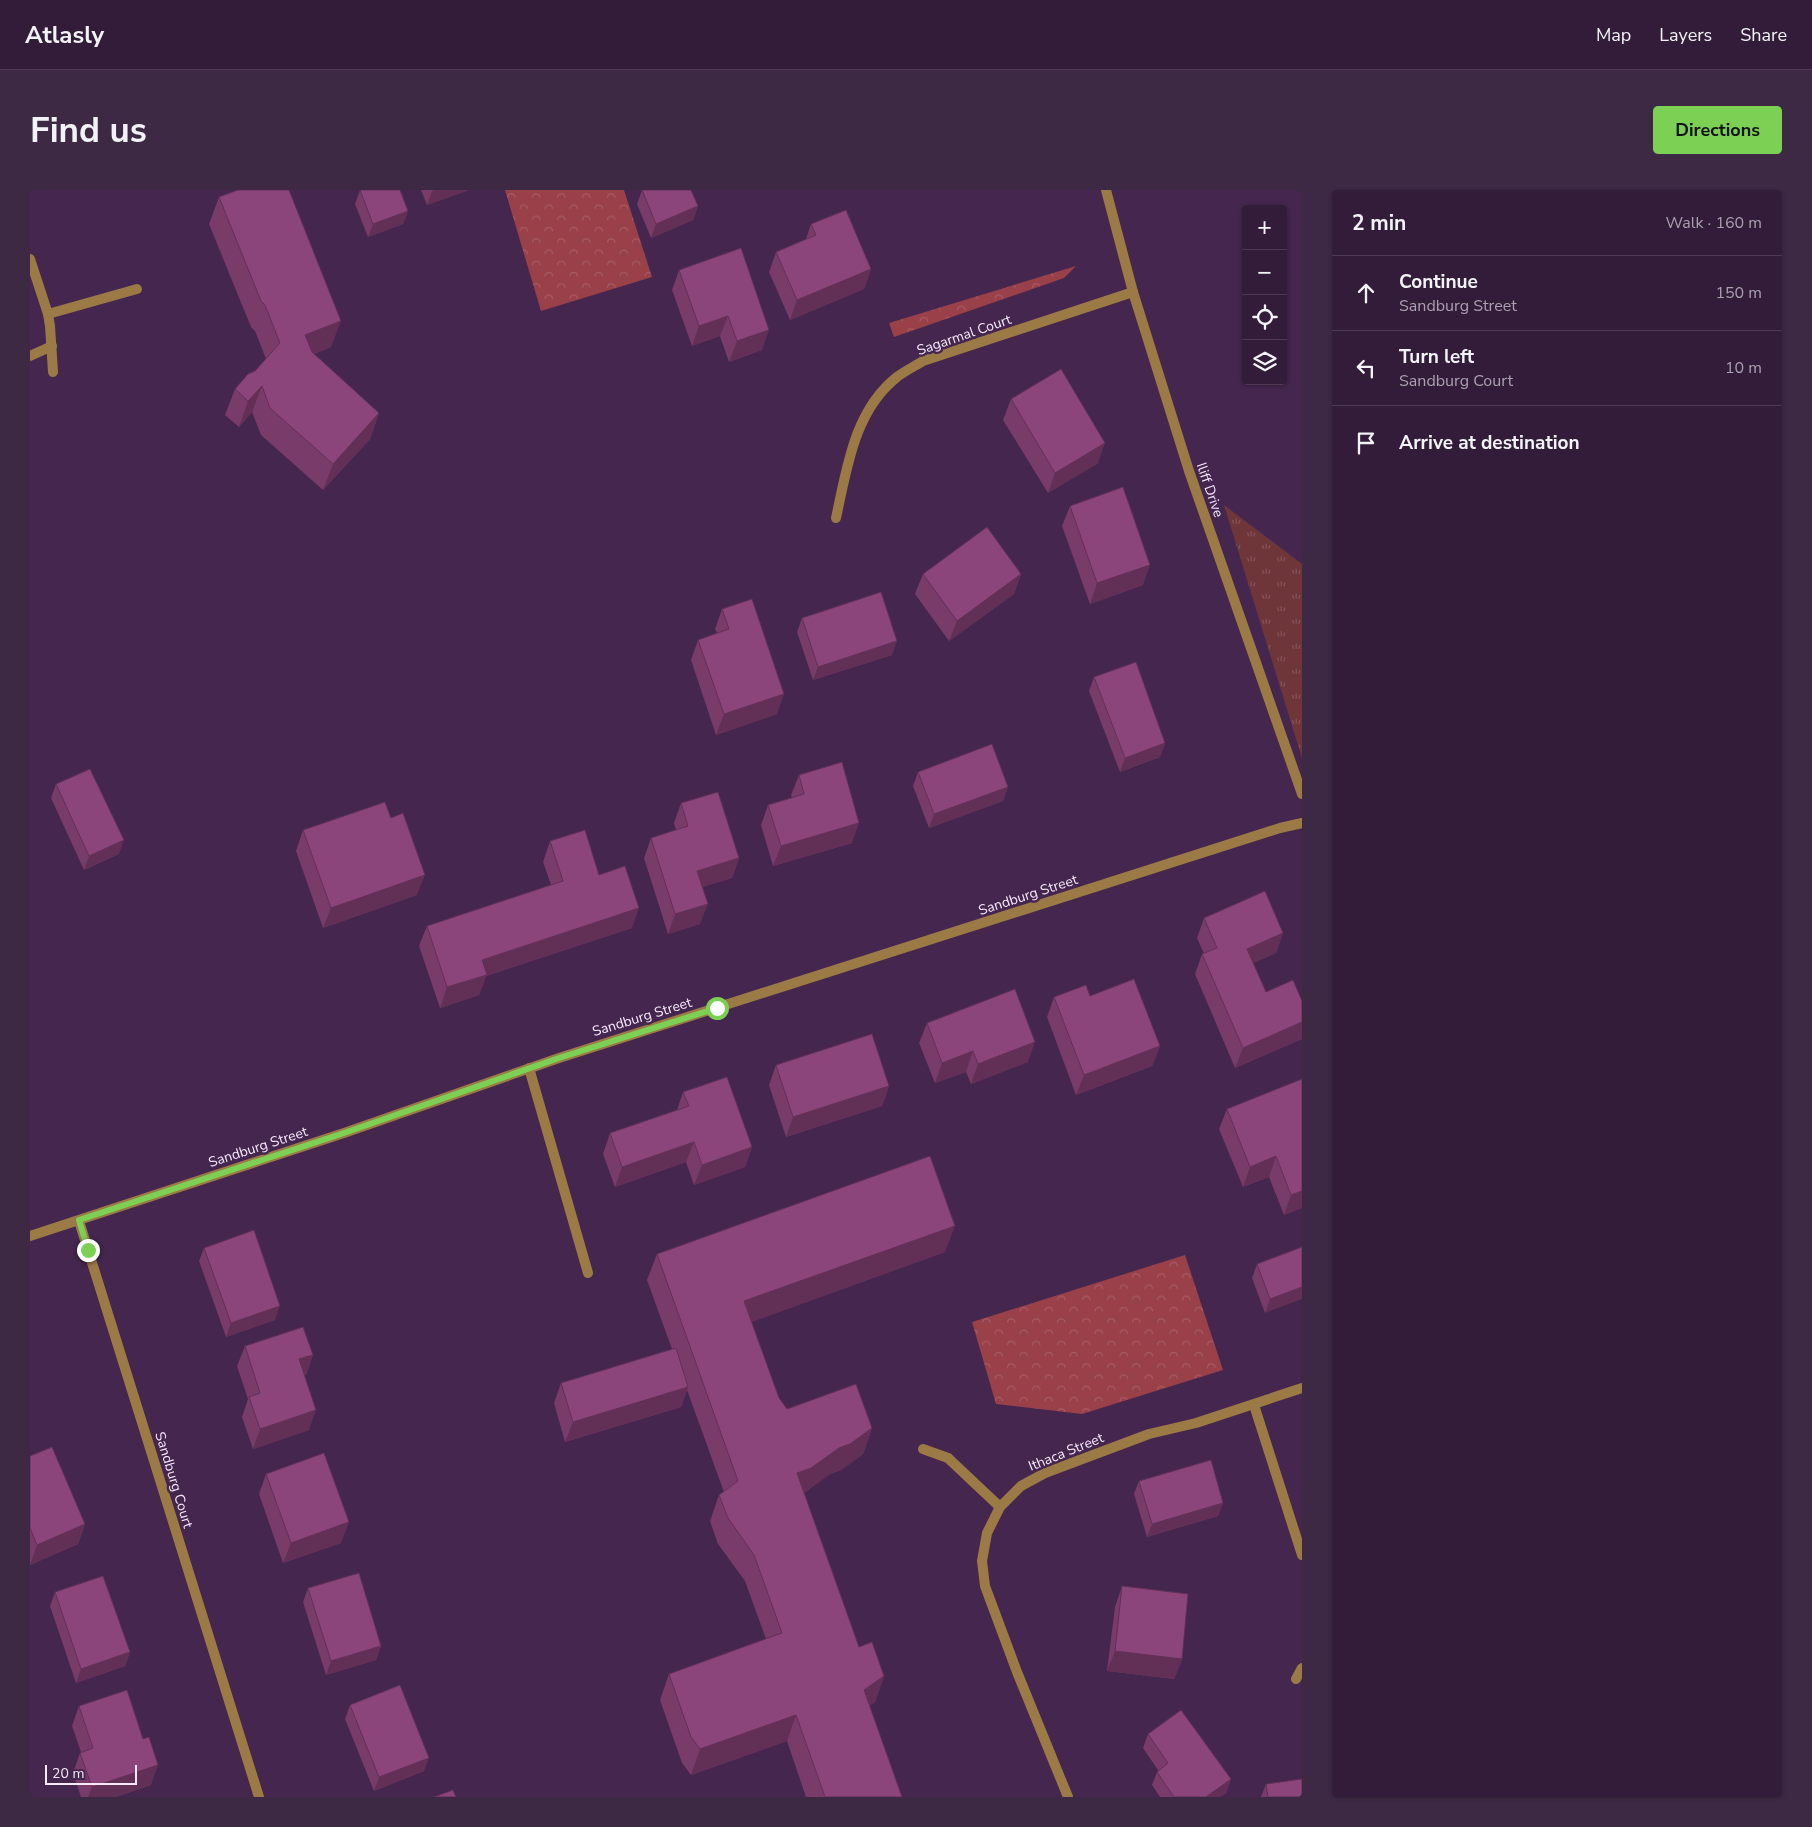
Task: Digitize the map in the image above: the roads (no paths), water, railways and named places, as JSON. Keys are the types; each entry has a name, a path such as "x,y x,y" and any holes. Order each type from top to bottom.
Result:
{"street":[{"name":"Iliff Drive","path":"1106,190 1133,292 1189,471 1302,794"},
{"path":"30,259 48,314 53,372"},
{"path":"48,314 137,289"},
{"name":"Sagarmal Court","path":"836,518 856,432 873,402 897,378 924,361 1133,292"},
{"path":"30,356 52,346"},
{"name":"Sandburg Street","path":"79,1220 344,1133 530,1068 1280,828 1302,823"},
{"path":"530,1068 588,1274"},
{"path":"30,1236 79,1220"},
{"name":"Sandburg Court","path":"79,1220 259,1797"},
{"name":"Ithaca Street","path":"1068,1797 1017,1672 985,1586 982,1561 987,1533 1000,1506 1021,1486 1044,1473 1149,1434 1196,1423 1302,1388"},
{"path":"1254,1405 1302,1555"},
{"path":"923,1449 948,1458 1000,1506"},
{"path":"1296,1679 1302,1668"}]}
